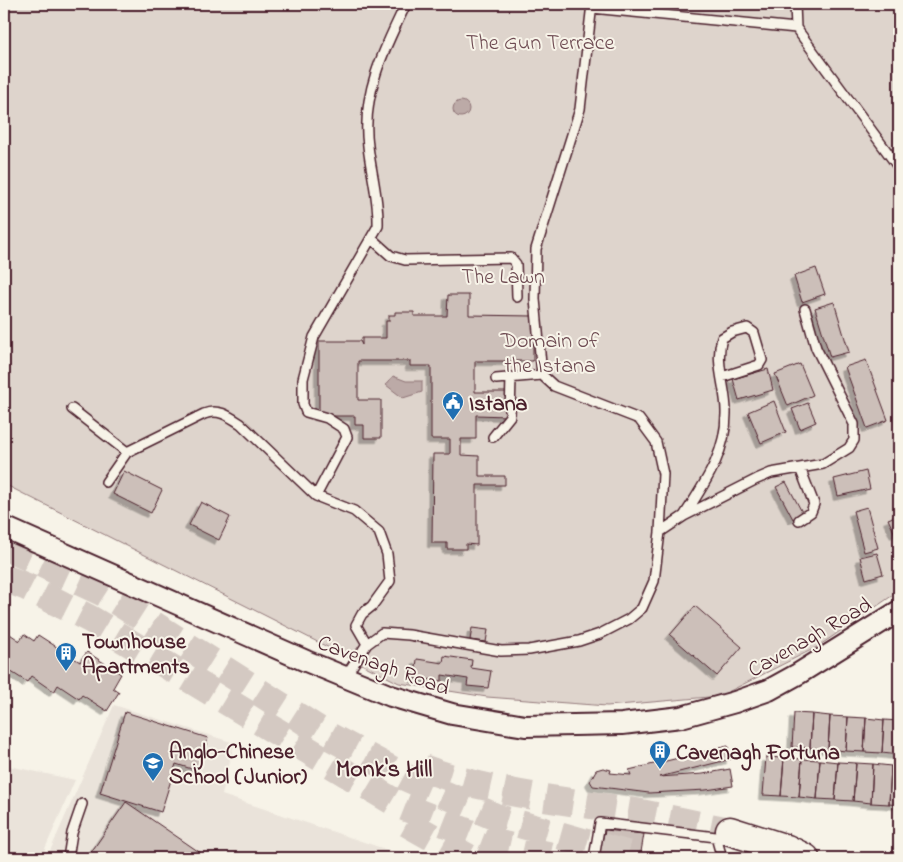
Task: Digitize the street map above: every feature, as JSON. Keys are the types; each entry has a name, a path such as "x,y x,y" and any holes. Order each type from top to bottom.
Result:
{"highway":[{"path":"730,831 787,849 805,858"}],"street":[{"name":"Cavenagh Road","path":"4,527 391,696 452,714 525,726 622,724 681,717 770,690 831,655 899,611"}],"lane":[{"path":"316,496 347,437 344,429 327,418 306,412 303,404 303,379 314,337 378,226 379,211 367,144 368,105 381,55 406,4"},
{"path":"794,4 796,28 899,168"},
{"path":"345,677 367,644 382,633 409,635 501,651 529,650 579,641 600,634 629,619 642,608 654,581 660,532 663,474 656,442 640,419 554,386 542,375 535,299 536,249 580,109 592,6 796,28"},
{"path":"372,239 391,256 405,260 511,258 516,264 517,297"},
{"path":"660,532 684,516 771,473 823,464 843,453 854,440 854,424 816,348 805,308"},
{"path":"684,516 710,474 724,444 726,414 718,350 722,338 732,332 747,328 754,333 762,360 760,365 722,377"},
{"path":"496,379 542,375"},
{"path":"493,437 510,416 511,377"},
{"path":"72,409 127,452"},
{"path":"106,482 127,452 212,410 227,414 241,424 316,496 354,511 379,532 387,554 390,581 356,624 367,644"},
{"path":"799,520 811,512 814,504 800,468"},
{"path":"68,858 72,833 82,804"},
{"path":"594,858 600,823 716,838 722,858"}],"shaded area":[{"path":"461,101 467,103 469,109 467,115 461,117 455,115 453,109 455,103"},
{"path":"393,376 406,381 422,381 422,392 403,398 386,385"},
{"name":"Anglo-Chinese School (Junior)","path":"114,705 234,743 222,795 406,856 406,858 47,858"},
{"path":"4,765 75,780 41,858 4,858"}],"green space":[{"name":"Domain of the Istana","path":"4,4 899,4 899,591 817,647 720,696 607,706 487,697 399,683 4,484"}],"building":[{"path":"816,268 825,294 802,302 794,276"},
{"name":"Istana","path":"448,295 469,295 469,315 533,316 533,361 475,361 475,392 507,392 507,416 476,415 476,439 461,439 461,455 479,456 479,476 505,476 505,485 477,485 477,545 466,544 466,549 447,549 447,543 432,543 433,454 450,454 450,439 431,439 431,366 410,366 410,361 358,361 358,400 381,400 381,438 364,438 364,425 355,425 355,416 319,416 319,341 360,341 362,345 362,338 386,338 386,321 389,321 389,315 395,315 395,312 414,312 414,316 447,316"},
{"path":"834,302 849,352 830,357 815,308"},
{"path":"866,360 888,420 867,428 845,367"},
{"path":"800,364 813,395 788,406 775,374"},
{"path":"768,369 773,390 739,400 733,379"},
{"path":"774,401 786,432 761,443 748,412"},
{"path":"808,403 816,422 800,429 792,409"},
{"path":"124,471 162,490 151,513 113,494"},
{"path":"866,471 870,489 838,496 834,479"},
{"path":"786,482 803,514 793,519 776,487"},
{"path":"201,502 230,517 219,540 189,525"},
{"path":"867,507 878,548 864,552 853,511"},
{"path":"898,515 899,532 895,534 888,519"},
{"path":"877,553 883,574 866,579 860,557"},
{"path":"695,606 742,647 717,676 670,635"},
{"path":"472,628 488,630 486,642 470,640"},
{"name":"Townhouse Apartments","path":"4,630 20,641 24,634 34,641 38,635 80,662 87,652 121,674 113,688 119,692 107,711 82,695 79,699 58,685 54,692 31,676 27,682 5,668 4,671"},
{"path":"444,656 472,660 471,668 491,671 488,688 467,686 468,679 442,675 442,681 415,678 417,659 443,663"},
{"path":"125,712 208,738 198,771 176,764 161,812 100,793"},
{"path":"794,713 812,714 810,748 792,747"},
{"path":"812,714 830,716 828,749 810,748"},
{"path":"830,716 848,717 846,751 828,749"},
{"path":"848,717 866,718 864,752 846,751"},
{"path":"866,718 884,720 882,753 864,752"},
{"path":"884,720 899,721 899,755 882,753"},
{"name":"Cavenagh Fortuna","path":"728,746 731,759 659,777 703,774 730,769 733,786 706,790 649,793 593,786 590,781 596,770 603,768 611,770 610,773 631,775 629,770"},
{"path":"766,757 784,758 781,796 763,795"},
{"path":"784,758 802,759 799,797 781,796"},
{"path":"802,759 820,760 817,799 799,797"},
{"path":"820,760 838,762 835,800 817,799"},
{"path":"838,762 856,763 853,801 835,800"},
{"path":"856,763 873,764 871,803 853,801"},
{"path":"873,764 891,766 889,804 871,803"},
{"path":"891,766 899,766 899,805 889,804"},
{"path":"126,802 208,858 194,858 186,853 183,858 87,858"},
{"path":"605,830 644,834 640,858 600,858"},
{"path":"264,853 279,858 262,858"},
{"path":"446,854 448,857 451,855 453,858 437,858"}],"tunnel":[{"path":"4,546 104,593 325,734 407,778 498,818 640,858"},
{"path":"4,578 27,587 90,619 399,805 495,843 560,858"},
{"path":"423,768 449,777 502,790 636,812 730,831"},
{"path":"407,823 469,858"}],"place":[{"name":"Istana","path":"453,421"},
{"name":"Townhouse Apartments","path":"66,672"},
{"name":"Cavenagh Fortuna","path":"660,770"},
{"name":"Anglo-Chinese School (Junior)","path":"153,782"}],"district":[{"name":"Monk's Hill","path":"384,768"}],"park label":[{"name":"The Gun Terrace","path":"540,41"},
{"name":"The Lawn","path":"503,275"}]}
